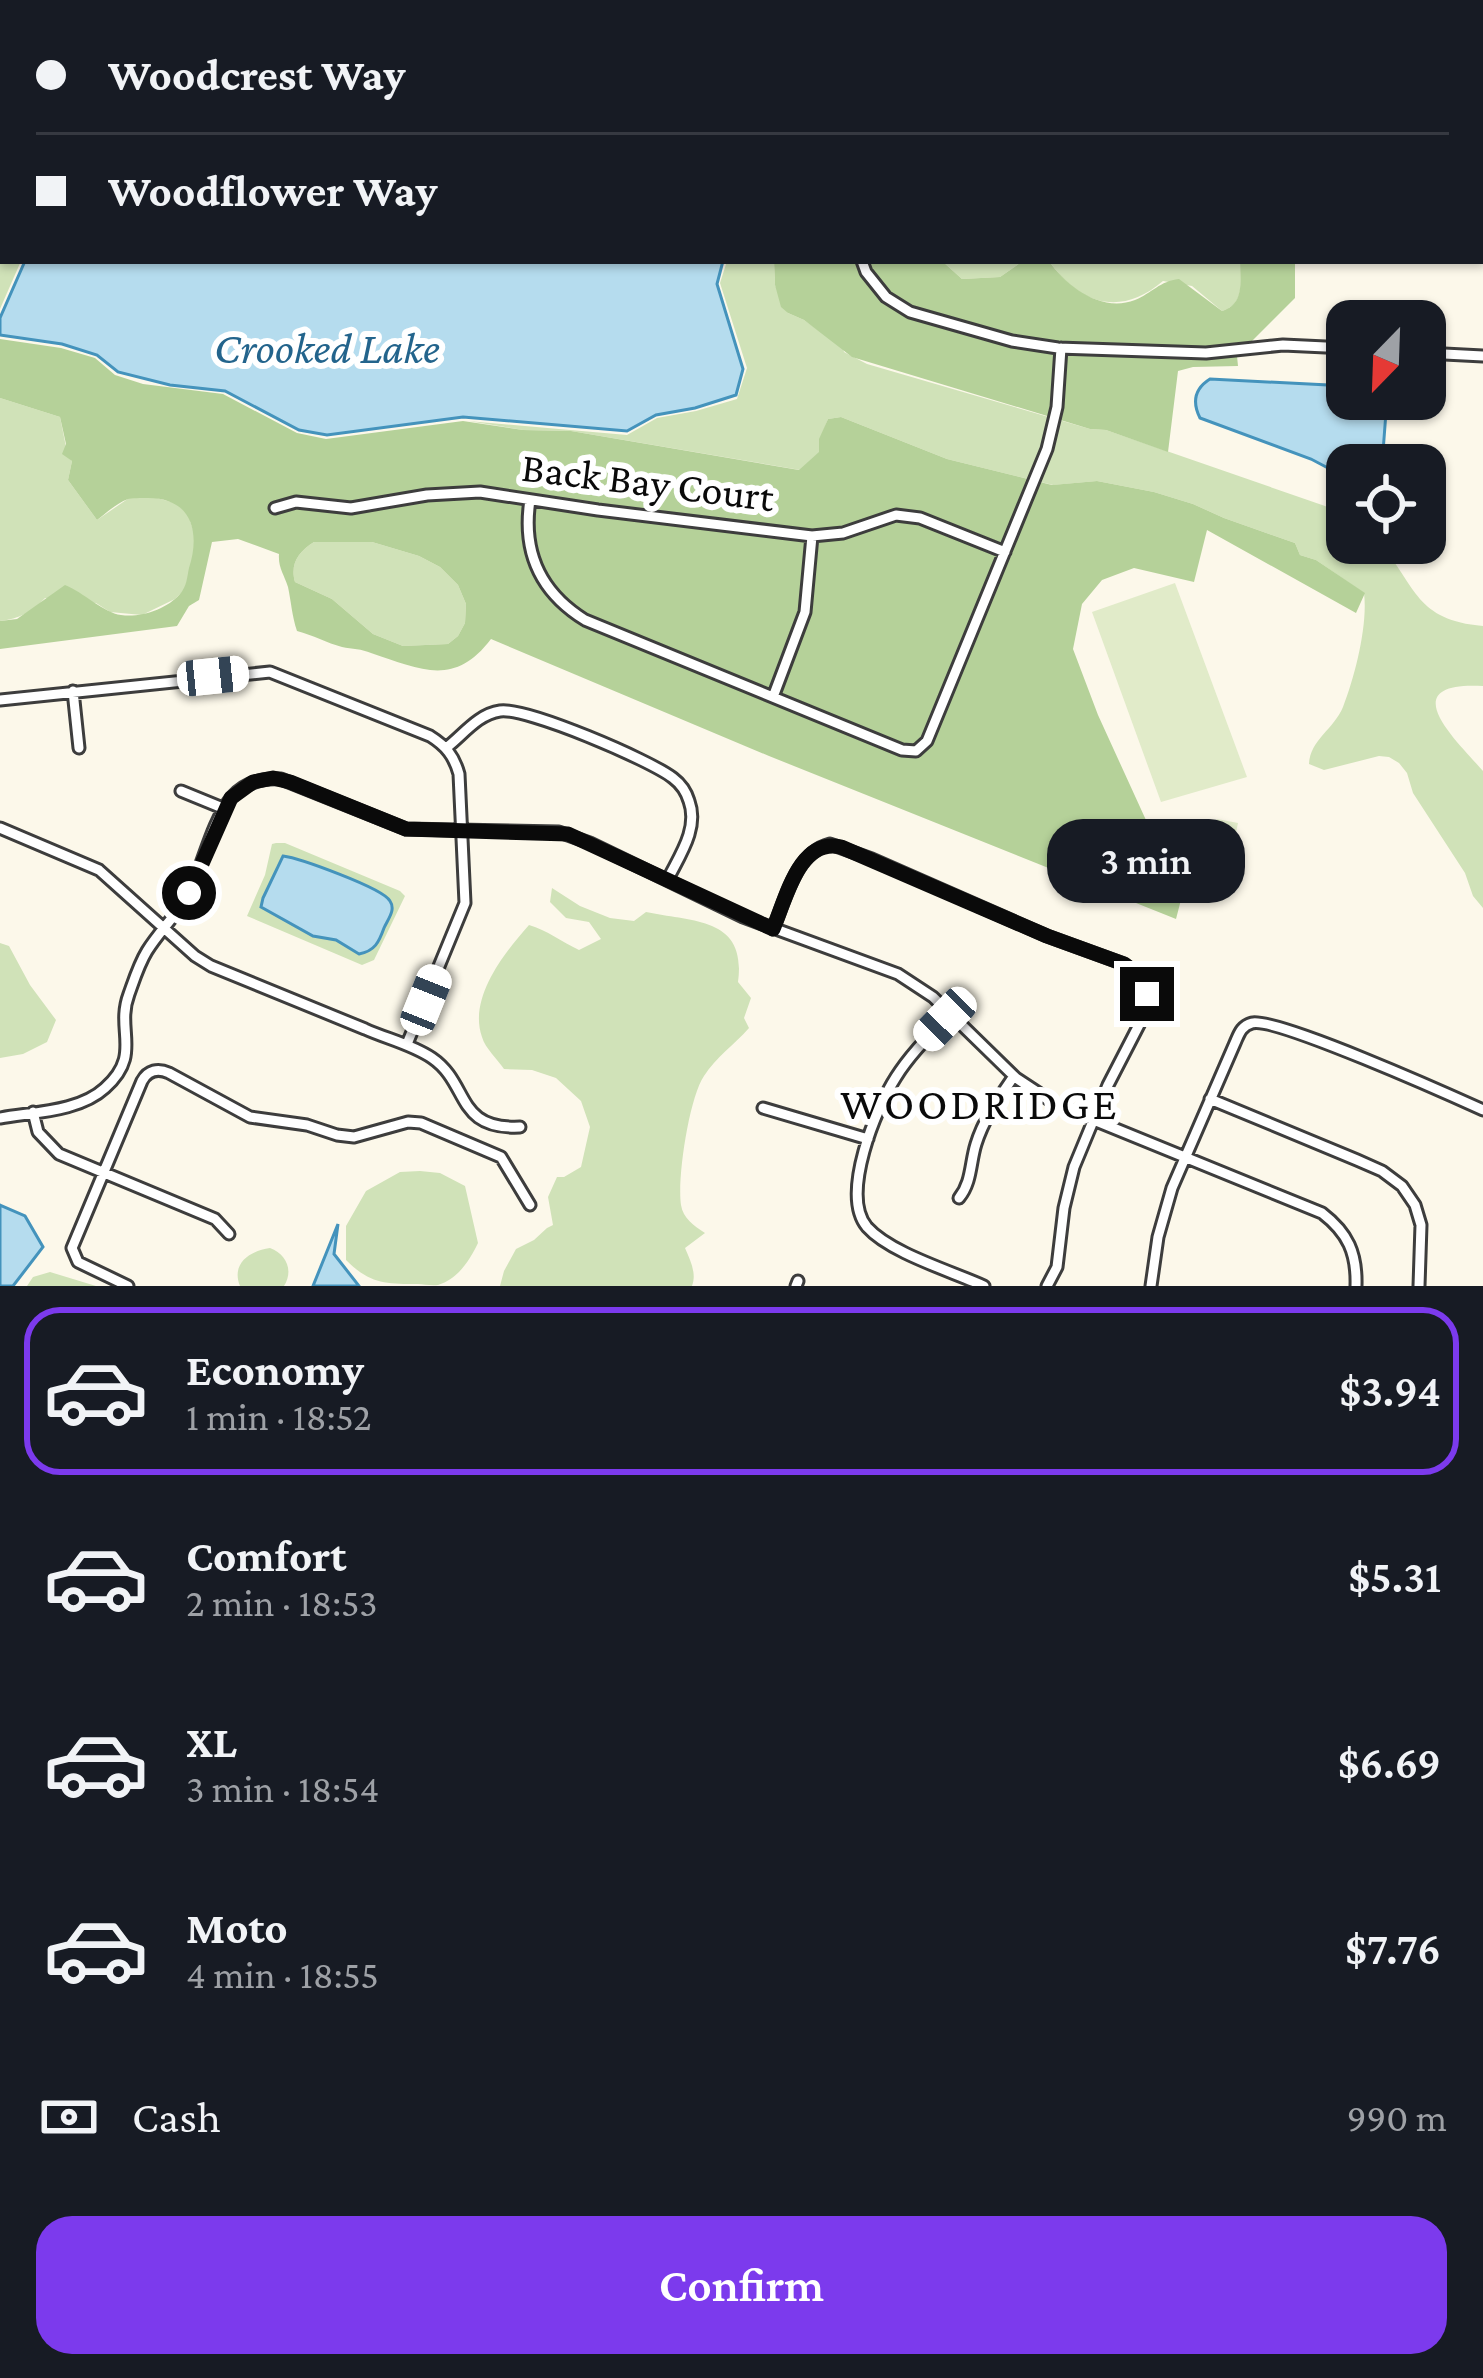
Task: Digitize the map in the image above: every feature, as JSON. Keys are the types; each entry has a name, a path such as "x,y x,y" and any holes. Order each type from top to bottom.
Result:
{"street":[{"path":"863,264 886,297 910,312 1012,341 1060,349 1206,353 1283,345 1326,348"},
{"path":"530,500 526,522 532,554 549,591 566,608 772,697 902,750 916,751 926,741 1047,449 1058,407 1060,349"},
{"path":"1446,354 1483,356"},
{"name":"Back Bay Court","path":"275,508 296,502 328,508 373,506 480,493 812,536 908,516 1005,552"},
{"path":"772,697 805,611 812,536"},
{"path":"0,700 270,672 430,736 446,748 459,774 463,911 407,1044"},
{"path":"73,691 79,748"},
{"path":"446,748 474,723 505,710 663,771 681,785 692,812 691,828 668,880"},
{"path":"0,1118 81,1103 107,1087 127,1050 124,1013 129,993 148,950 189,893 225,808 244,787 263,779 281,779 406,829 559,832 773,929 898,974 926,991 1014,1076 1049,1100 1312,1208 1333,1221 1353,1250 1356,1286"},
{"path":"181,790 225,808"},
{"path":"0,828 92,866 211,966 407,1044 443,1067 471,1112 496,1126 520,1127"},
{"path":"773,929 800,867 814,850 830,844 1134,970 1145,986 1143,1012 1074,1167 1061,1221 1057,1268 1047,1286"},
{"path":"951,1012 893,1080 868,1139 856,1202 861,1219 892,1247 984,1286"},
{"path":"1151,1286 1163,1214 1243,1028 1259,1022 1306,1036 1483,1110"},
{"path":"128,1286 78,1262 73,1242 142,1081 159,1070 250,1117 307,1125 337,1135 354,1137 408,1122 421,1123 501,1157 530,1205"},
{"path":"959,1198 968,1184 983,1124 1014,1076"},
{"path":"1210,1099 1382,1171 1402,1186 1421,1225 1419,1286"},
{"path":"764,1108 868,1139"},
{"path":"33,1112 38,1132 53,1150 215,1219 229,1234"}],"green space":[{"path":"0,264 20,264 0,309"},
{"path":"726,264 774,264 775,285 788,313 867,364 1106,430 1326,506 1326,564 1395,564 1431,609 1461,623 1483,626 1483,686 1456,687 1441,693 1436,703 1447,730 1483,771 1483,908 1399,763 1379,756 1324,770 1309,764 1313,748 1348,695 1365,606 1364,593 1316,560 1300,555 1295,543 1154,492 1097,481 1053,485 947,459 841,417 828,419 820,452 800,470 571,431 523,430 468,421 627,435 657,418 737,399 747,368 720,283"},
{"path":"774,264 945,264 962,279 1000,277 1019,264 1052,264 1075,288 1098,300 1135,300 1179,279 1222,311 1238,297 1240,264 1295,264 1295,298 1237,356 1238,366 1178,371 1168,452 852,357 781,307"},
{"path":"945,264 1019,264 1000,277 962,279"},
{"path":"1051,264 1240,264 1240,291 1235,303 1222,311 1192,286 1163,281 1132,299 1102,301 1061,276"},
{"path":"0,339 95,358 115,375 143,384 223,394 297,433 326,439 463,421 571,431 799,470 819,452 828,419 841,417 947,459 1052,485 1097,481 1193,504 1295,543 1300,555 1316,560 1365,593 1356,613 1207,530 1194,582 1134,568 1102,580 1082,604 1073,649 1098,715 1161,853 1190,865 1176,919 491,639 464,664 436,670 297,631 279,554 238,539 212,542 199,600 189,606 177,626 0,649 0,621 17,619 65,585 121,615 161,608 185,585 194,541 183,510 161,499 128,499 97,520 68,480 72,461 62,454 66,444 60,417 0,398","holes":["314,542 372,542 419,556 440,567 458,585 466,604 465,623 458,636 448,644 403,646 373,634 332,599 295,582 297,559"]},
{"path":"0,398 60,417 72,461 68,480 97,520 129,498 157,498 175,503 188,514 194,554 185,589 175,599 142,615 110,612 96,603 45,598 25,614 0,621"},
{"path":"314,542 372,542 440,567 458,585 466,604 465,623 458,636 448,644 403,646 373,634 332,599 295,582 297,559"},
{"path":"1175,583 1247,777 1161,802 1092,612"},
{"path":"1217,819 1238,823 1231,856 1210,851"},
{"path":"285,843 405,896 374,960 362,965 247,916 272,844","holes":["299,859 359,882 370,952 359,954 270,913 263,898 277,865"]},
{"path":"552,888 610,918 634,921 646,912 698,921 725,934 734,945 738,982 751,998 744,1018 749,1028 704,1076 689,1120 681,1205 687,1218 705,1233 685,1248 693,1271 692,1286 500,1286 516,1249 553,1225 548,1197 557,1177 581,1167 590,1127 581,1101 556,1078 532,1070 504,1069 484,1041 479,1022 491,977 529,925 579,950 601,939 589,922 566,918 550,902"},
{"path":"0,943 9,946 56,1020 47,1042 23,1054 0,1058"},
{"path":"400,1172 440,1173 465,1186 478,1243 457,1274 438,1285 371,1278 346,1260 346,1226 366,1191"},
{"path":"270,1248 287,1263 284,1286 240,1286 240,1265 255,1252"},
{"path":"50,1272 96,1286 27,1286 33,1277"}],"water":[{"name":"Crooked Lake","path":"24,264 722,264 717,284 743,369 736,395 656,415 627,431 463,417 327,435 299,430 225,391 170,385 118,372 97,355 62,344 0,335 0,318"},
{"path":"1210,379 1326,385 1326,420 1385,420 1384,444 1326,444 1326,467 1200,418 1196,396"},
{"path":"283,856 357,882 390,901 391,914 373,948 359,954 336,940 313,936 261,907"},
{"path":"0,1205 25,1216 43,1247 13,1286 0,1286"},
{"path":"338,1224 334,1254 359,1286 313,1286"}],"district":[{"name":"WOODRIDGE","path":"980,1103"}],"route":[{"path":"189,893 231,798 253,782 281,779 416,831 568,834 773,929 805,860 826,844 841,847 1124,964 1139,975 1147,994"}]}
